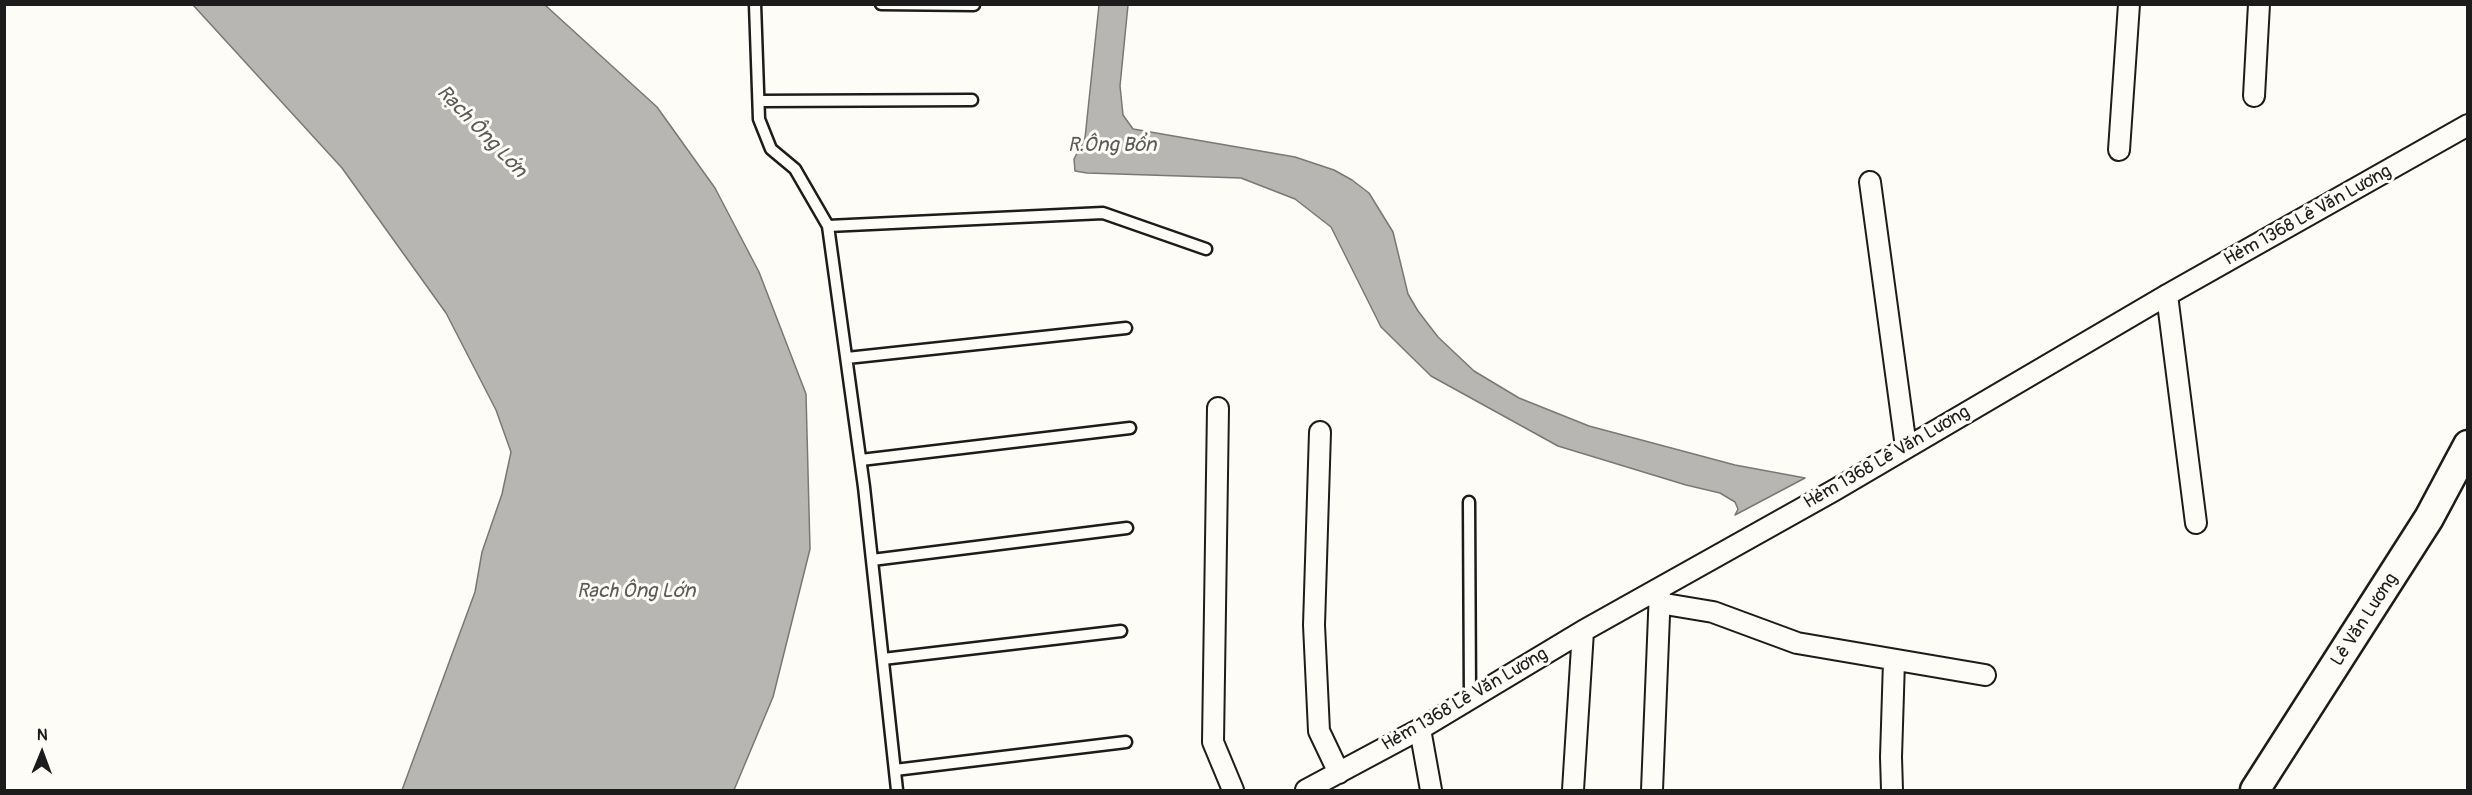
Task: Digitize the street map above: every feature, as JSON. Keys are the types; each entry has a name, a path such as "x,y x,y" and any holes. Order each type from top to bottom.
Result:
{"main road":[{"name":"Lê Văn Lương","path":"2255,790 2429,518 2468,445"}],"street":[{"path":"2119,150 2129,4"},
{"path":"2254,96 2259,4"},
{"name":"Hẻm 1368 Lê Văn Lương","path":"1306,790 1420,729 1582,631 1660,595 1906,447 2468,125"},
{"path":"1870,182 1906,447"},
{"path":"2168,295 2196,523"},
{"path":"1218,408 1213,742 1233,790"},
{"path":"1320,432 1314,625 1318,731 1339,773"},
{"path":"1652,790 1660,595 1797,643 1985,675"},
{"path":"1573,790 1582,631"},
{"path":"1892,790 1890,757 1894,661"},
{"path":"1420,729 1431,790"}],"lane":[{"path":"756,4 759,119 771,149 795,169 828,226 861,460 897,790"},
{"path":"881,4 974,5"},
{"path":"759,101 972,100"},
{"path":"828,226 1103,213 1206,249"},
{"path":"847,358 1126,328"},
{"path":"861,460 1130,428"},
{"path":"1469,502 1470,698"},
{"path":"872,560 1127,528"},
{"path":"883,659 1121,631"},
{"path":"895,770 1126,742"}],"water":[{"name":"Rạch Ông Lớn","path":"193,5 545,5 657,107 715,188 759,272 806,394 810,549 773,697 734,790 402,790 475,592 482,552 502,494 511,452 496,410 446,313 342,168"},
{"name":"R.Ông Bổn","path":"1099,5 1128,5 1120,86 1123,115 1133,129 1295,157 1334,170 1352,180 1369,193 1393,232 1408,294 1418,311 1438,337 1474,371 1519,398 1589,426 1735,465 1805,478 1735,515 1738,509 1735,502 1720,493 1558,446 1431,376 1381,327 1331,227 1295,199 1241,178 1075,171 1074,159 1085,138"}]}
